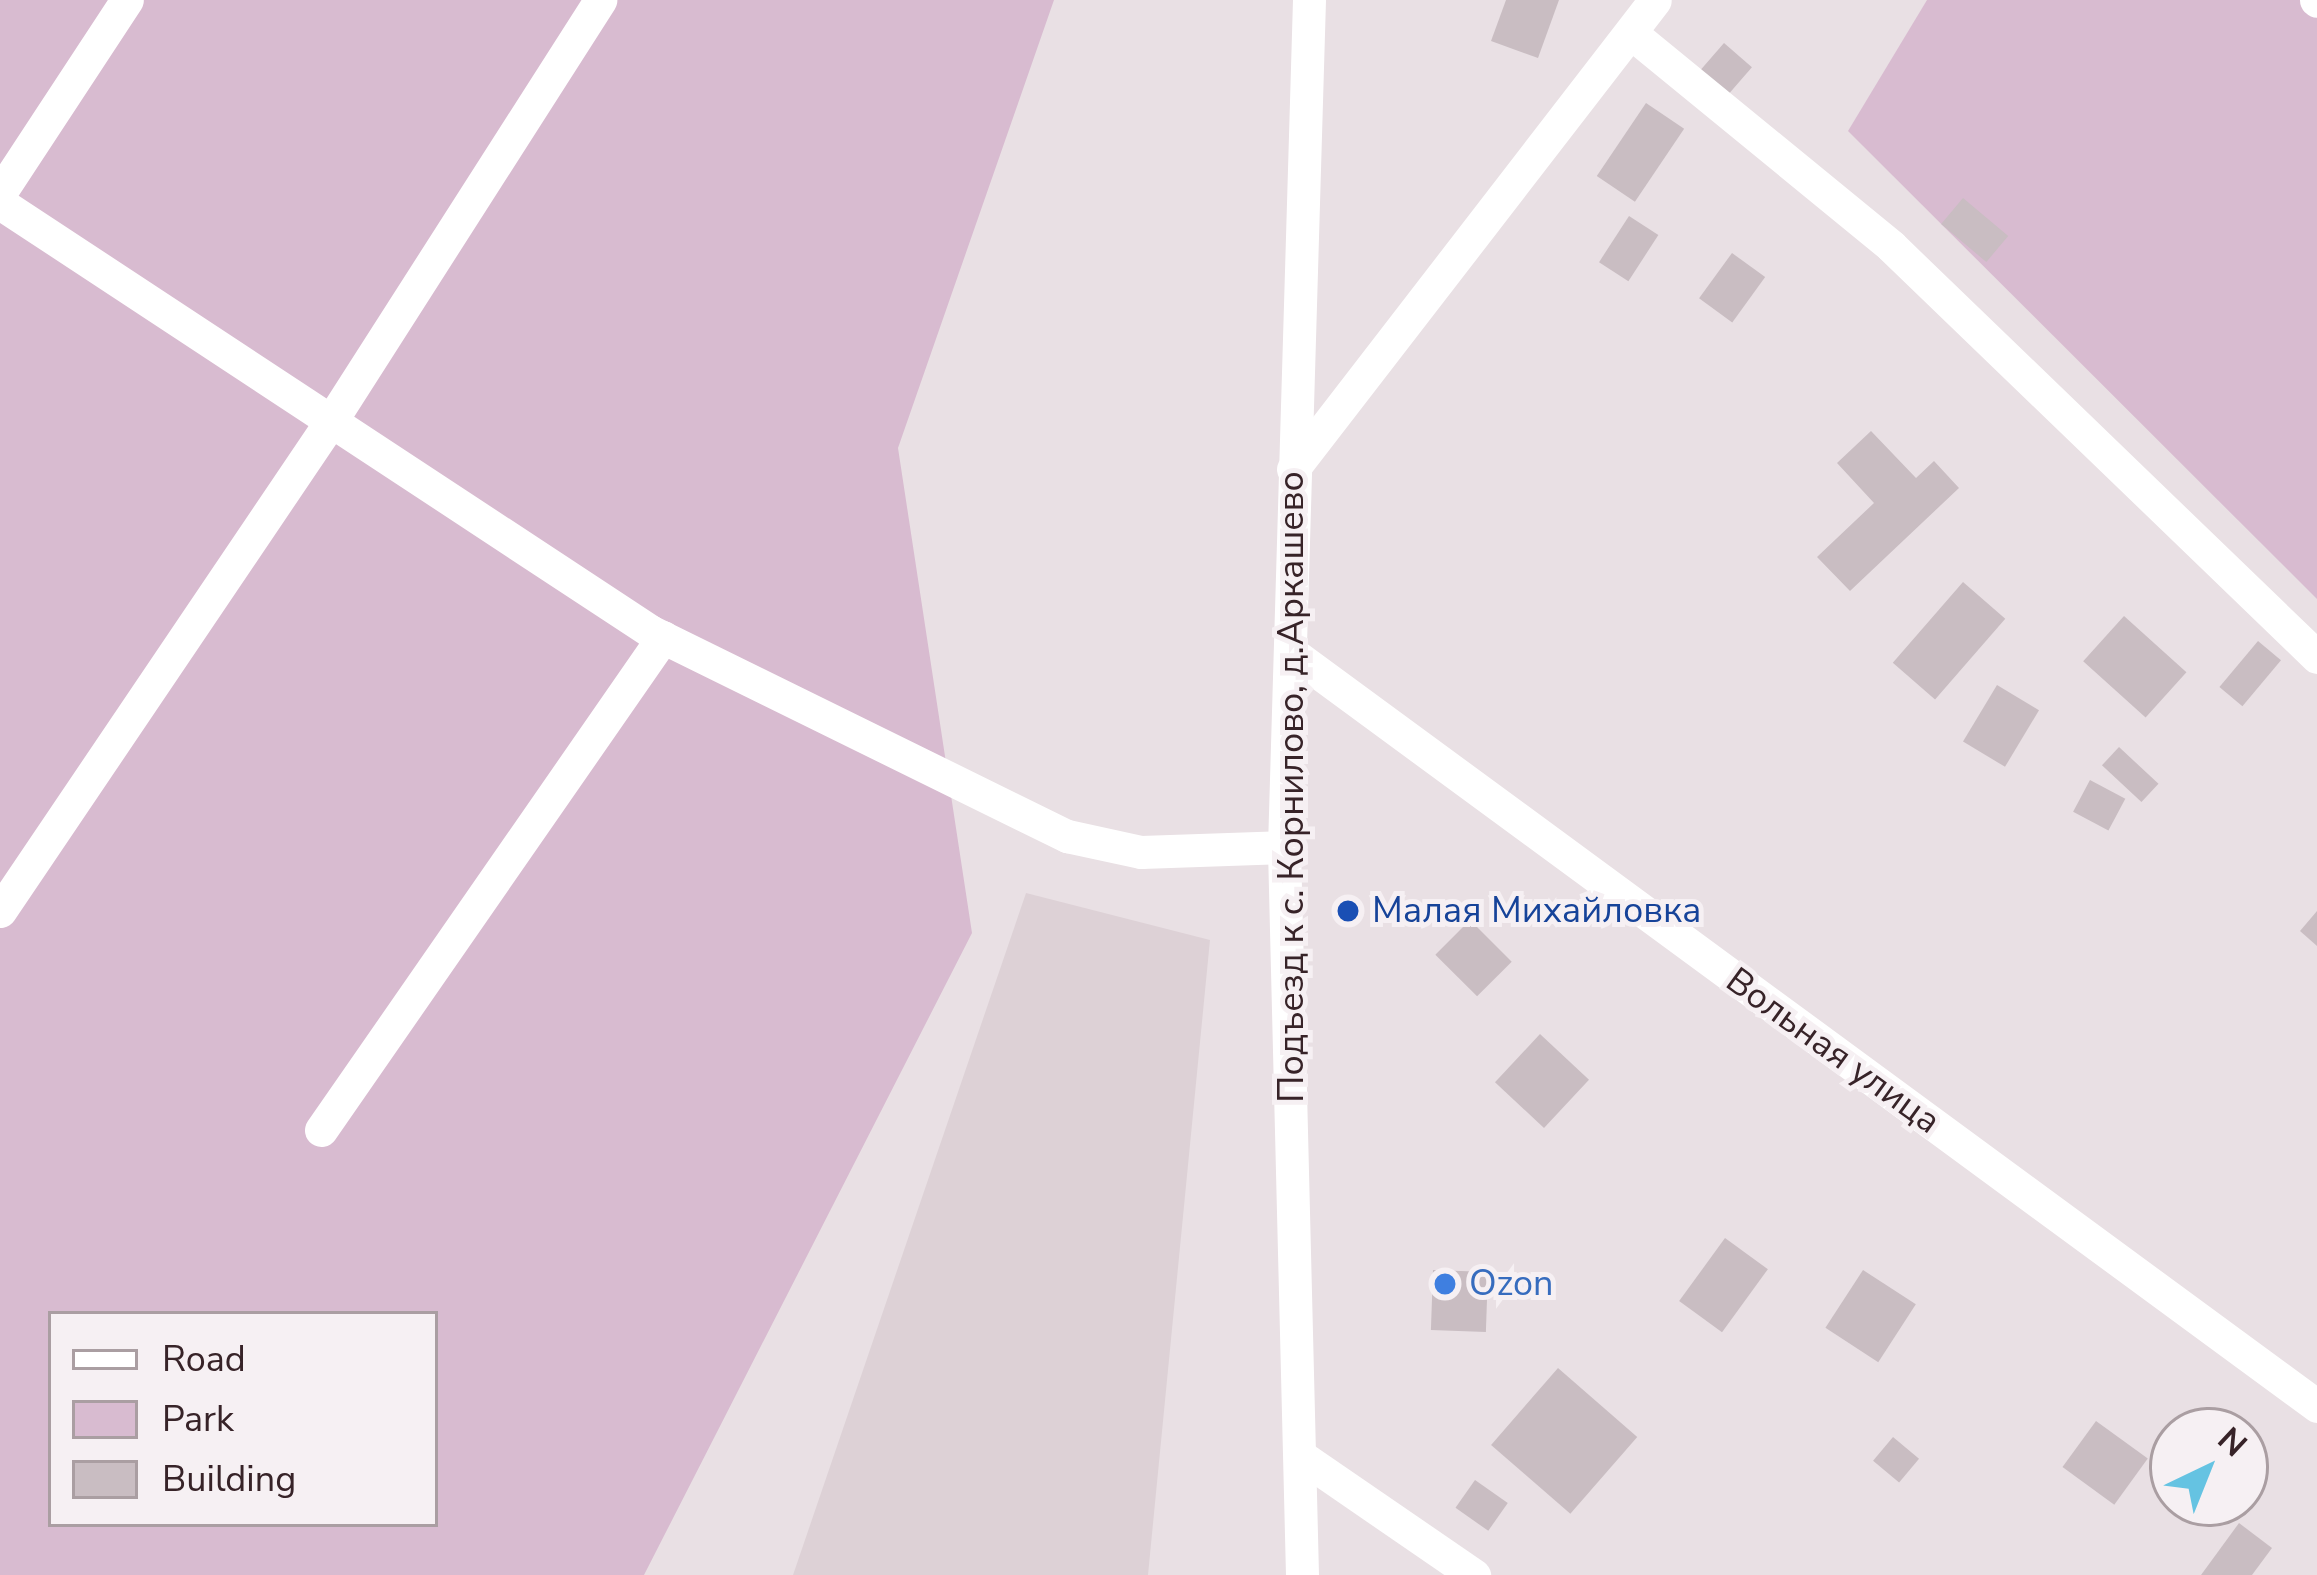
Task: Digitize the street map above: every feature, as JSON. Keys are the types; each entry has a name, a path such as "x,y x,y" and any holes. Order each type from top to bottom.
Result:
{"street":[{"path":"0,193 127,0"},
{"path":"0,911 331,421 600,0"},
{"name":"Подъезд к с. Корнилово, д.Аркашево","path":"1301,1575 1302,1457 1284,847 1309,0"},
{"path":"1293,469 1655,0"},
{"path":"1631,32 1892,246 2317,657"},
{"path":"0,203 663,637 1067,836 1141,852 1284,847"},
{"path":"321,1130 663,637"},
{"name":"Вольная улица","path":"1292,653 2317,1406"},
{"path":"1302,1457 1474,1575"}],"shaded area":[{"path":"1026,893 1210,940 1148,1575 793,1575"}],"green space":[{"path":"0,0 1054,0 898,448 972,933 644,1575 0,1575"},
{"path":"1927,0 2317,0 2317,599 1848,131"}],"building":[{"path":"1506,0 1559,0 1538,58 1491,41"},
{"path":"1724,43 1752,67 1723,100 1695,76"},
{"path":"1646,103 1684,129 1635,202 1597,176"},
{"path":"1963,198 2008,236 1986,262 1941,224"},
{"path":"1629,216 1658,235 1628,281 1599,262"},
{"path":"1732,253 1765,277 1732,322 1699,298"},
{"path":"1871,431 1916,478 1934,461 1959,488 1850,591 1817,557 1874,503 1837,463"},
{"path":"1963,582 2005,619 1935,699 1893,663"},
{"path":"2124,616 2186,672 2146,718 2083,661"},
{"path":"2258,641 2281,660 2242,706 2219,687"},
{"path":"1997,685 2039,710 2005,767 1963,742"},
{"path":"2119,747 2158,784 2141,802 2102,765"},
{"path":"2090,780 2125,799 2108,831 2073,812"},
{"path":"2317,911 2317,946 2300,931"},
{"path":"1470,920 1512,962 1477,996 1435,955"},
{"path":"1540,1034 1589,1080 1544,1128 1495,1082"},
{"path":"1725,1238 1768,1269 1722,1332 1679,1301"},
{"path":"1433,1270 1488,1272 1486,1332 1431,1330"},
{"path":"1863,1270 1916,1304 1878,1362 1825,1328"},
{"path":"1558,1368 1637,1437 1570,1514 1491,1445"},
{"path":"2096,1421 2148,1459 2114,1505 2062,1467"},
{"path":"1893,1437 1919,1459 1899,1483 1873,1461"},
{"path":"1475,1480 1508,1503 1488,1531 1455,1508"},
{"path":"2236,1527 2244,1527 2272,1548 2252,1575 2201,1575"}],"place":[{"name":"Малая Михайловка","path":"1348,911"},
{"name":"Ozon","path":"1445,1284"}]}
